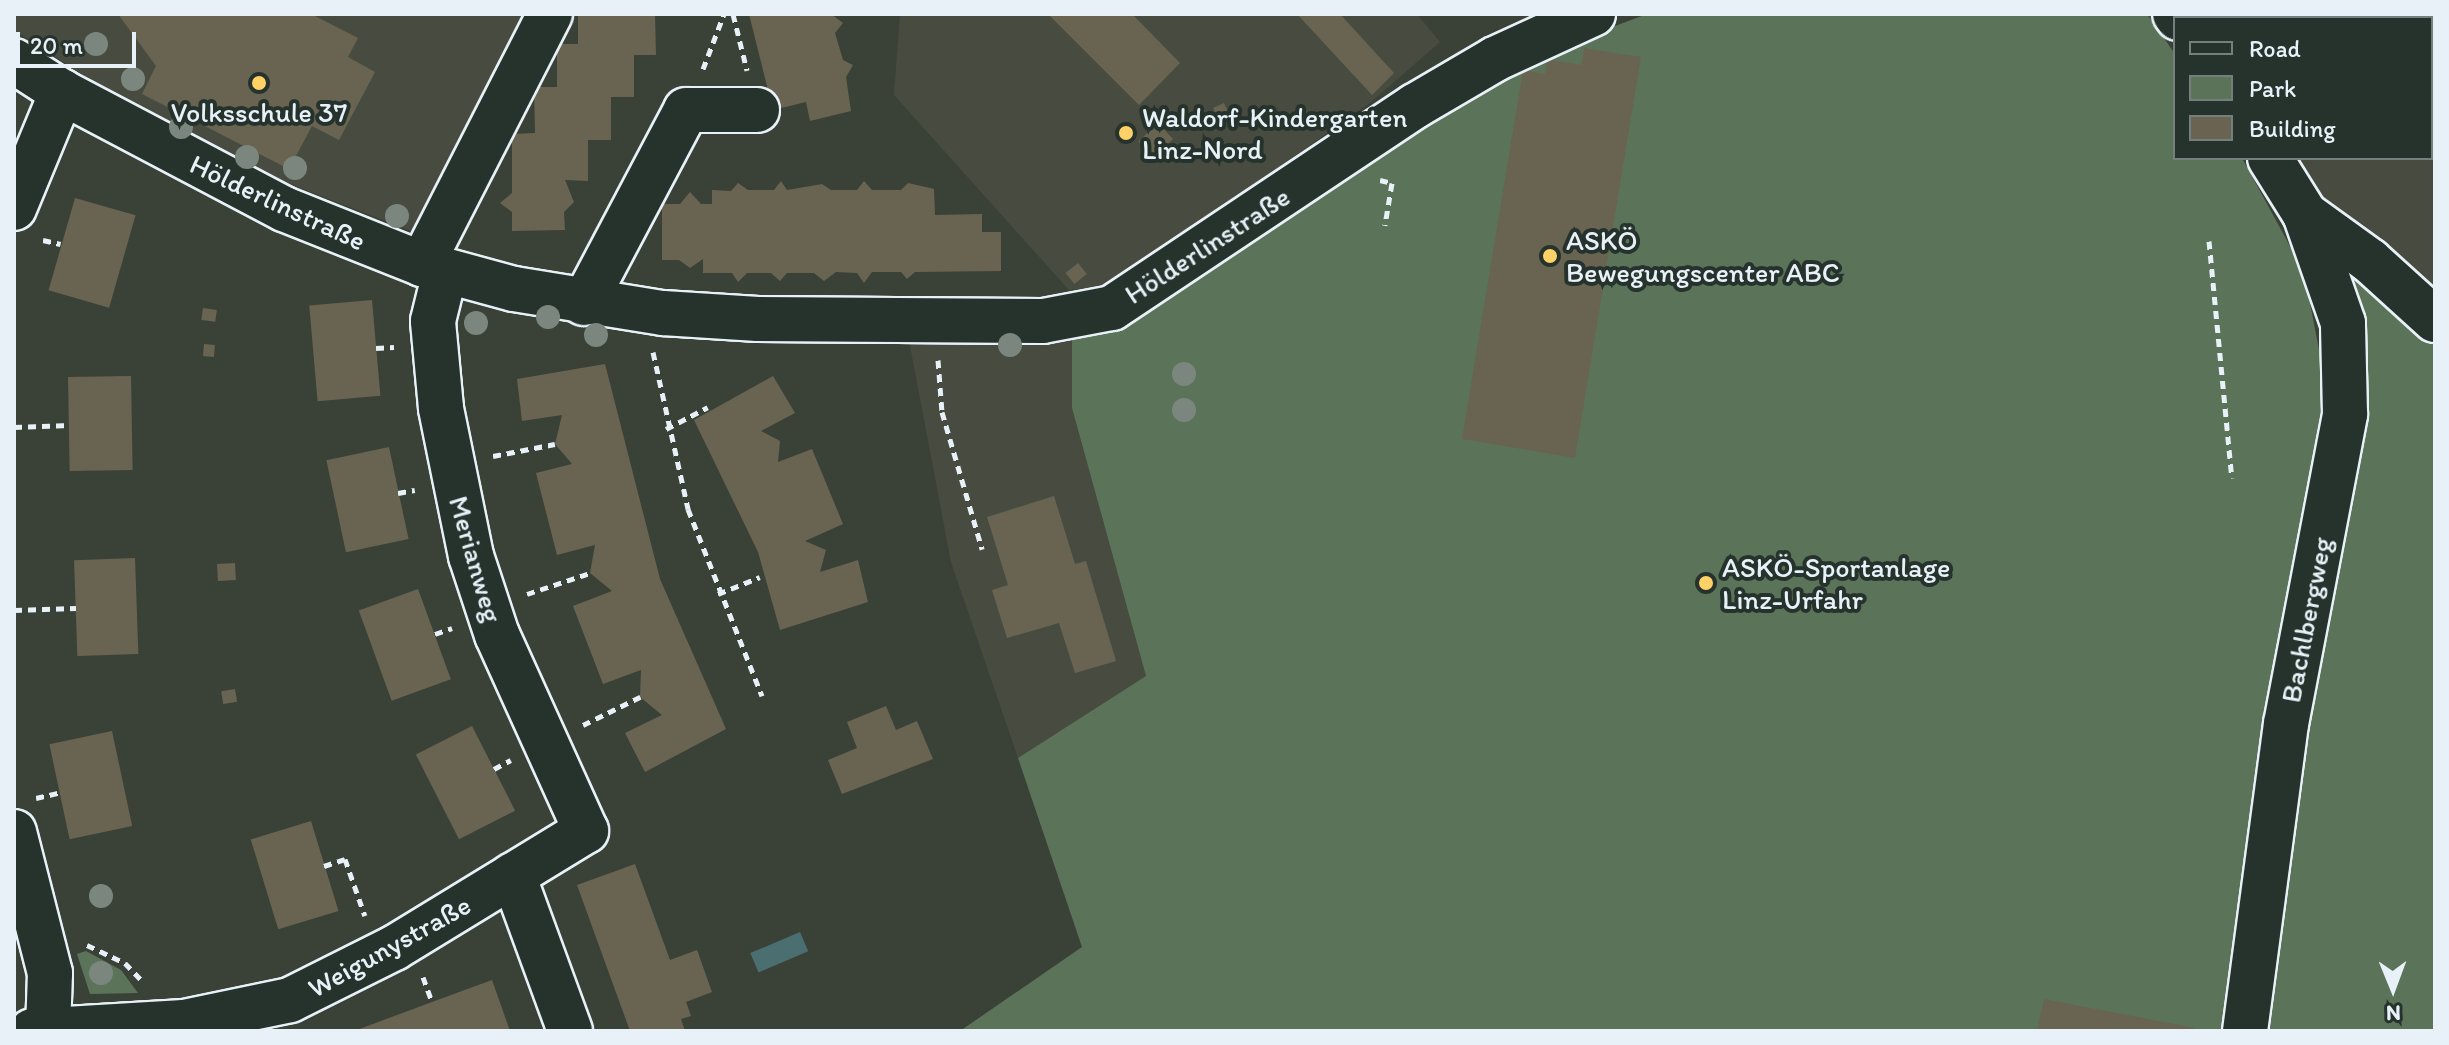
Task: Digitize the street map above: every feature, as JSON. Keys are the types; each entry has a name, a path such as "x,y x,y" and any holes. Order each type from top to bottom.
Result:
{"street":[{"path":"433,268 550,14"},
{"name":"Hölderlinstraße","path":"14,61 62,92 284,209 433,268 584,303 643,310 758,319 1043,321 1112,308 1415,106 1495,59 1593,14"},
{"path":"14,208 62,92"},
{"path":"584,303 686,110 753,92"},
{"path":"2271,160 2305,214 2370,261 2435,320"},
{"name":"Bachlbergweg","path":"2245,1031 2286,724 2345,414 2343,323 2305,214"},
{"name":"Merianweg","path":"433,268 433,321 441,408 471,556 497,635 586,831"},
{"path":"23,816 50,973 43,1030"},
{"name":"Weigunystraße","path":"43,1030 184,1022 290,1000 370,961 586,831"},
{"path":"513,875 570,1031"}],"path":[{"path":"686,110 724,14"},
{"path":"733,14 753,92"},
{"path":"1385,225 1392,183"},
{"path":"2209,241 2232,478"},
{"path":"643,310 666,429 718,594 762,696"},
{"path":"938,321 942,412 982,549"},
{"path":"376,348 401,346"},
{"path":"666,429 708,407"},
{"path":"14,427 70,425"},
{"path":"511,453 555,444"},
{"path":"547,588 590,573"},
{"path":"718,594 760,577"},
{"path":"14,610 76,608"},
{"path":"435,634 458,625"},
{"path":"607,713 640,697"},
{"path":"23,816 61,792"},
{"path":"324,866 345,859 367,924"},
{"path":"81,943 125,963 149,991"}],"shaded area":[{"path":"14,14 526,14 414,232 288,183 114,95 14,30"},
{"name":"Waldorf-Kindergarten Linz-Nord","path":"900,14 1417,14 1440,42 1370,103 1109,286 1069,290 894,95"},
{"path":"2199,14 2435,14 2435,303 2319,193 2297,160 2433,160 2433,16"},
{"path":"908,335 1072,340 1072,408 1146,676 1018,758 951,562"}],"green space":[{"name":"ASKÖ-Sportanlage Linz-Urfahr","path":"1647,14 2147,14 2173,51 2173,160 2243,160 2304,272 2320,355 2321,410 2256,777 2291,784 2362,445 2364,327 2351,275 2363,273 2435,331 2435,1031 960,1031 1082,947 1018,758 1146,676 1072,408 1072,340 1111,329 1346,172 1546,52"},
{"path":"2275,14 2435,14 2435,88 2433,16"},
{"path":"86,951 121,970 138,993 90,994 77,954"}],"water":[{"path":"800,932 808,951 758,972 750,953"}],"building":[{"name":"Volksschule 37","path":"118,14 311,14 358,38 348,57 375,72 339,140 312,126 289,169 142,94 156,66"},
{"path":"578,14 655,14 656,55 634,55 634,97 611,97 611,140 588,140 588,181 565,180 574,202 564,212 565,230 512,231 512,212 500,203 512,193 512,134 535,133 534,87 557,87 557,44 578,44"},
{"path":"749,14 831,14 843,23 835,33 843,60 853,65 846,77 851,111 810,121 806,102 773,110"},
{"path":"1048,14 1132,14 1180,63 1139,105"},
{"path":"1297,14 1340,14 1394,73 1372,95"},
{"name":"ASKÖ Bewegungscenter ABC","path":"1584,48 1641,57 1575,458 1462,439 1523,70 1545,74 1547,59 1581,65"},
{"path":"1224,103 1231,119 1220,123 1213,108"},
{"path":"1158,123 1173,139 1153,158 1138,141"},
{"path":"781,181 787,190 822,184 831,190 857,190 864,181 872,190 901,190 908,183 934,189 935,215 982,214 982,232 1001,232 1001,271 915,272 907,279 901,272 872,272 864,283 857,273 836,272 824,281 814,273 787,273 780,281 771,273 747,273 738,282 732,273 703,273 703,259 690,268 679,260 662,260 662,204 680,204 690,192 701,204 712,204 712,190 731,191 738,183 748,190 774,190"},
{"path":"75,198 136,215 109,308 49,290"},
{"path":"1078,263 1087,274 1074,284 1066,273"},
{"path":"372,300 380,396 318,401 309,305"},
{"path":"203,308 217,310 215,322 201,320"},
{"path":"204,344 215,345 214,357 203,356"},
{"path":"605,364 660,579 726,729 645,772 625,733 662,715 640,697 641,670 603,684 573,606 612,591 590,573 595,545 557,555 536,473 572,464 555,444 562,415 522,421 517,379"},
{"path":"131,376 133,470 70,471 68,377"},
{"path":"773,376 795,413 761,431 780,441 778,462 812,449 843,524 805,541 826,550 820,572 858,560 868,602 780,630 758,552 694,420"},
{"path":"389,447 409,539 346,552 326,460"},
{"path":"1054,496 1075,564 1086,561 1116,661 1075,673 1059,623 1007,638 992,590 1008,585 987,517"},
{"path":"135,558 138,654 77,656 74,560"},
{"path":"235,563 236,580 218,581 217,564"},
{"path":"418,589 451,679 392,701 359,611"},
{"path":"235,689 237,702 223,704 221,691"},
{"path":"886,706 896,730 917,721 933,759 842,794 828,760 857,748 847,722"},
{"path":"472,726 515,811 459,839 416,755"},
{"path":"112,731 132,826 70,839 49,744"},
{"path":"311,821 338,911 278,929 251,839"},
{"path":"635,864 670,960 697,950 712,992 686,1002 691,1016 681,1019 685,1031 630,1031 577,885"},
{"path":"492,980 510,1031 354,1031 432,1002"},
{"path":"2044,999 2195,1028 2195,1031 2037,1031"}],"place":[{"name":"Volksschule 37","path":"259,83"},
{"name":"Waldorf-Kindergarten Linz-Nord","path":"1126,133"},
{"name":"ASKÖ Bewegungscenter ABC","path":"1550,256"},
{"name":"ASKÖ-Sportanlage Linz-Urfahr","path":"1706,583"}]}
